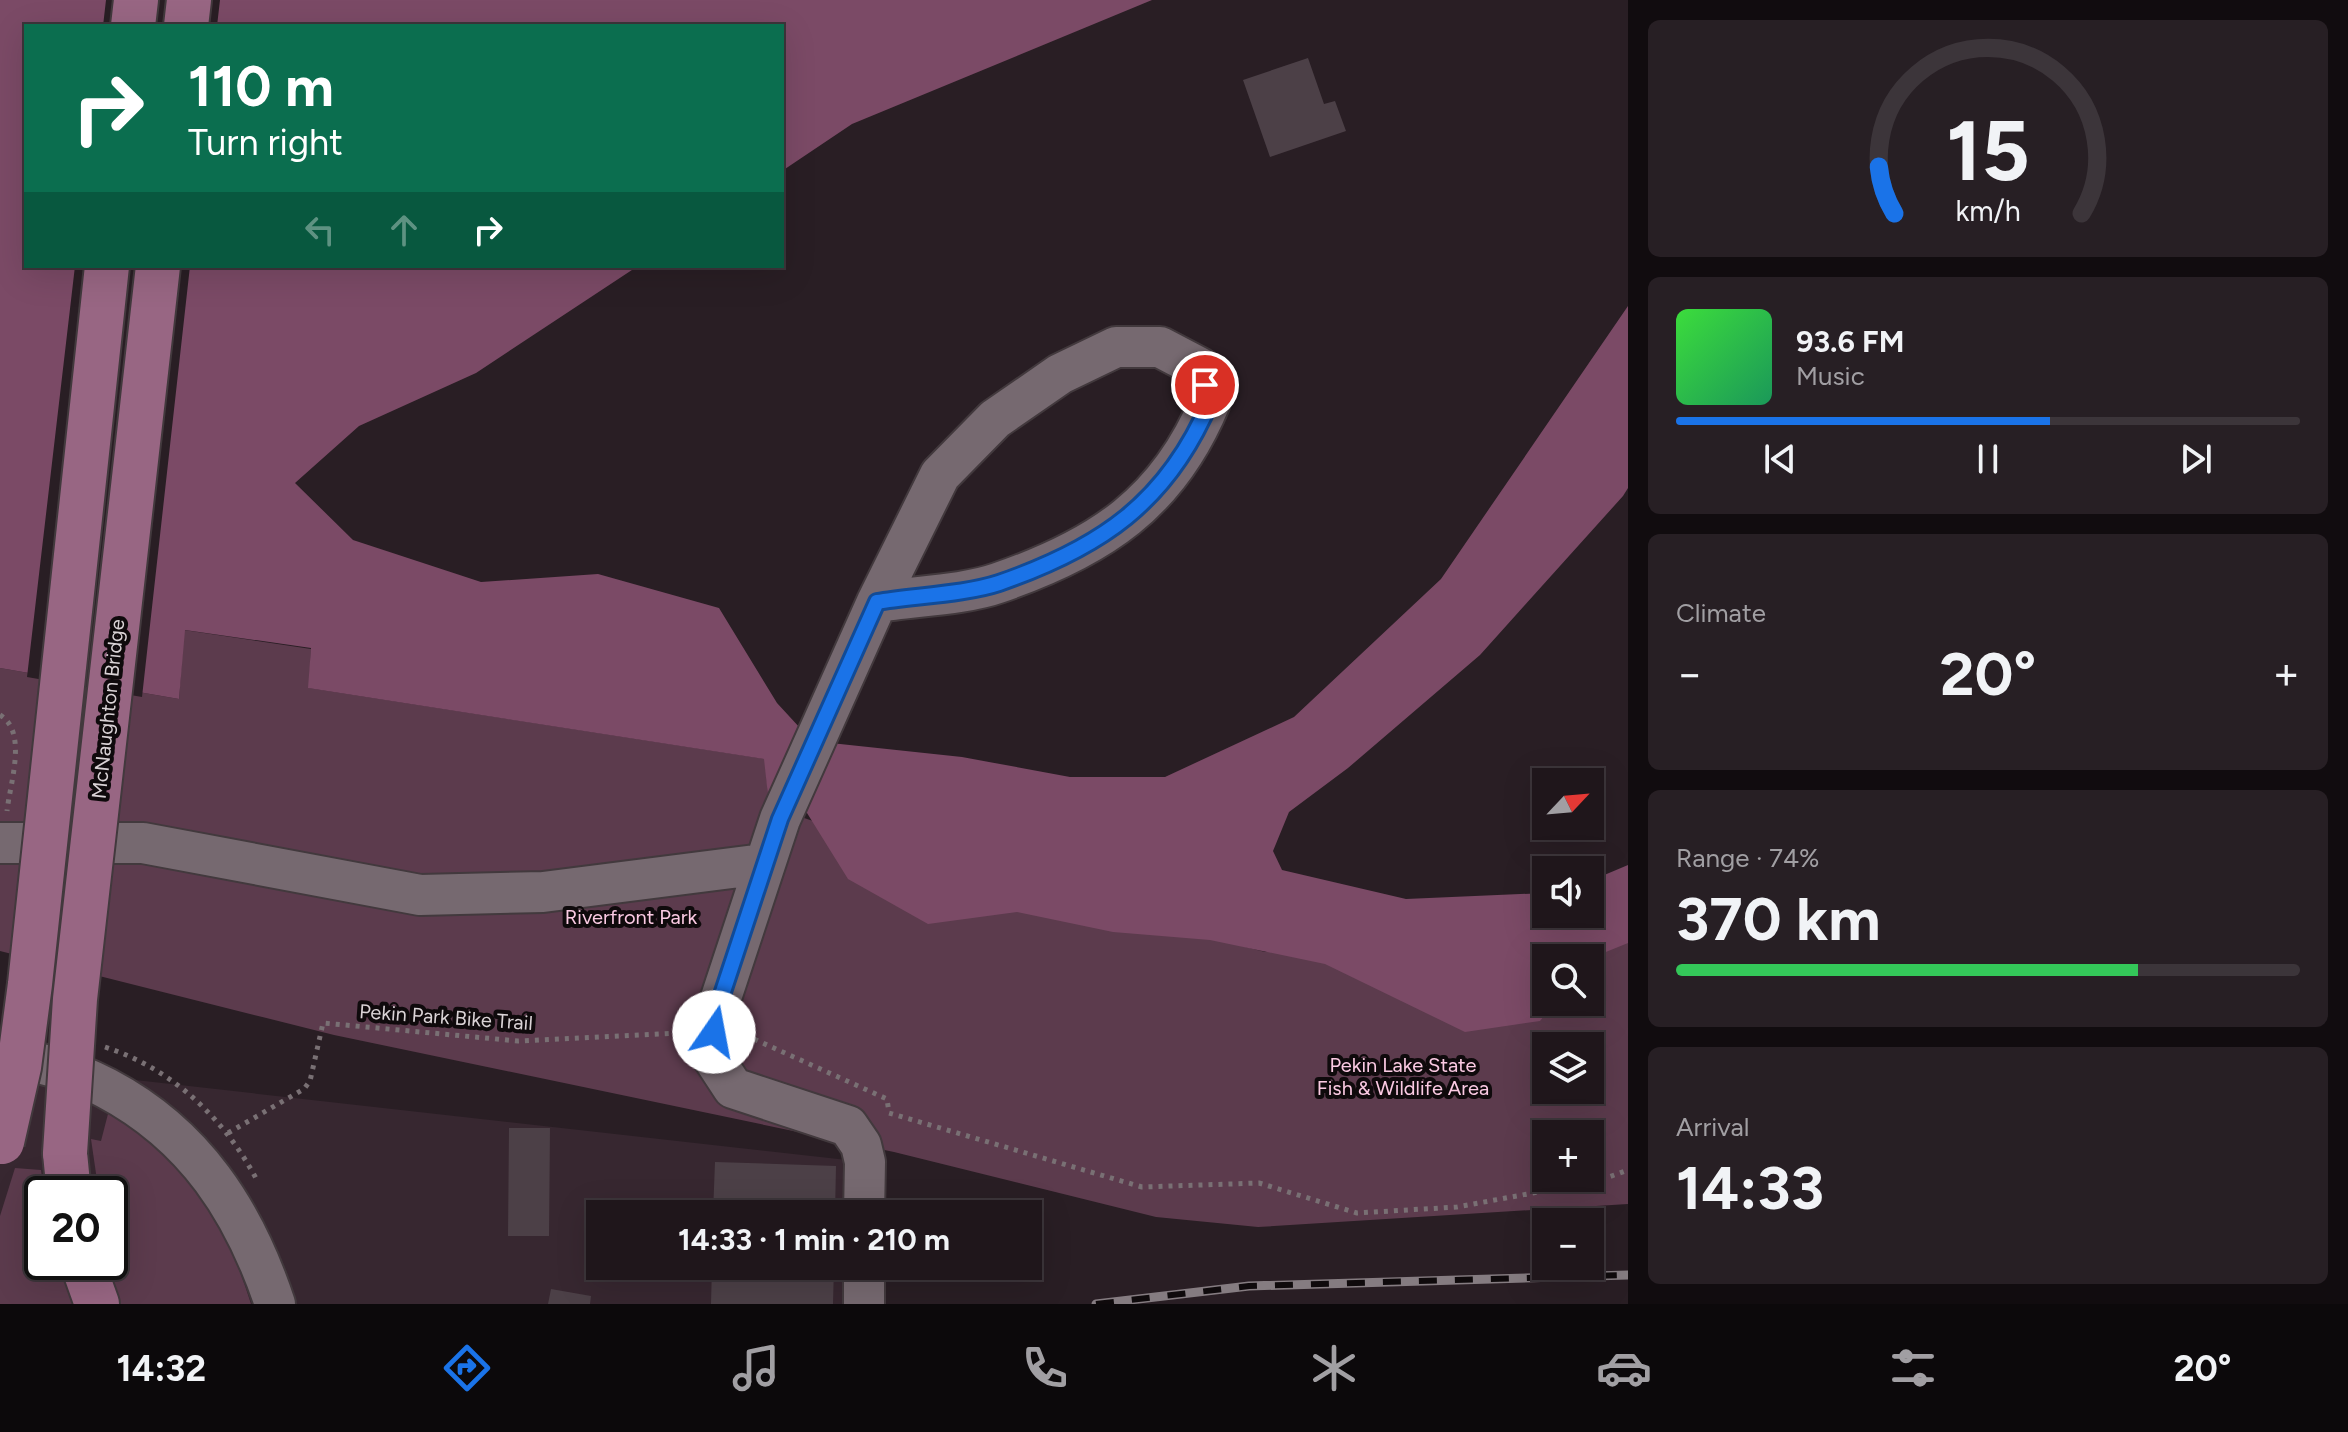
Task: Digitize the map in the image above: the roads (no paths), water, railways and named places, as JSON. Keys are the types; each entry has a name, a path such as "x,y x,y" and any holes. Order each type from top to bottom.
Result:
{"main road":[{"path":"133,24 136,0"},
{"path":"186,24 189,0"},
{"path":"1,1150 19,1067 30,984 107,268"},
{"name":"McNaughton Bridge","path":"67,1173 75,999 158,268"},
{"path":"88,1280 97,1304"}],"street":[{"path":"864,1200 865,1162 861,1145 848,1126 733,1088 712,1056 714,1019 780,819 877,602 940,475 995,419 1060,374 1116,347 1160,347 1200,368 1210,402 1192,444 1159,490 1106,535 997,584 877,602"},
{"path":"3,831 143,843 420,895 543,892 763,864"},
{"path":"0,1060 28,1062 81,1075 134,1103 178,1138 209,1170 234,1208 256,1250 275,1304"},
{"path":"864,1280 864,1304"}],"railway":[{"path":"1096,1304 1249,1286 1628,1275"}],"park label":[{"name":"Riverfront Park","path":"631,917"},
{"name":"Pekin Lake State Fish & Wildlife Area","path":"1403,1076"}]}
